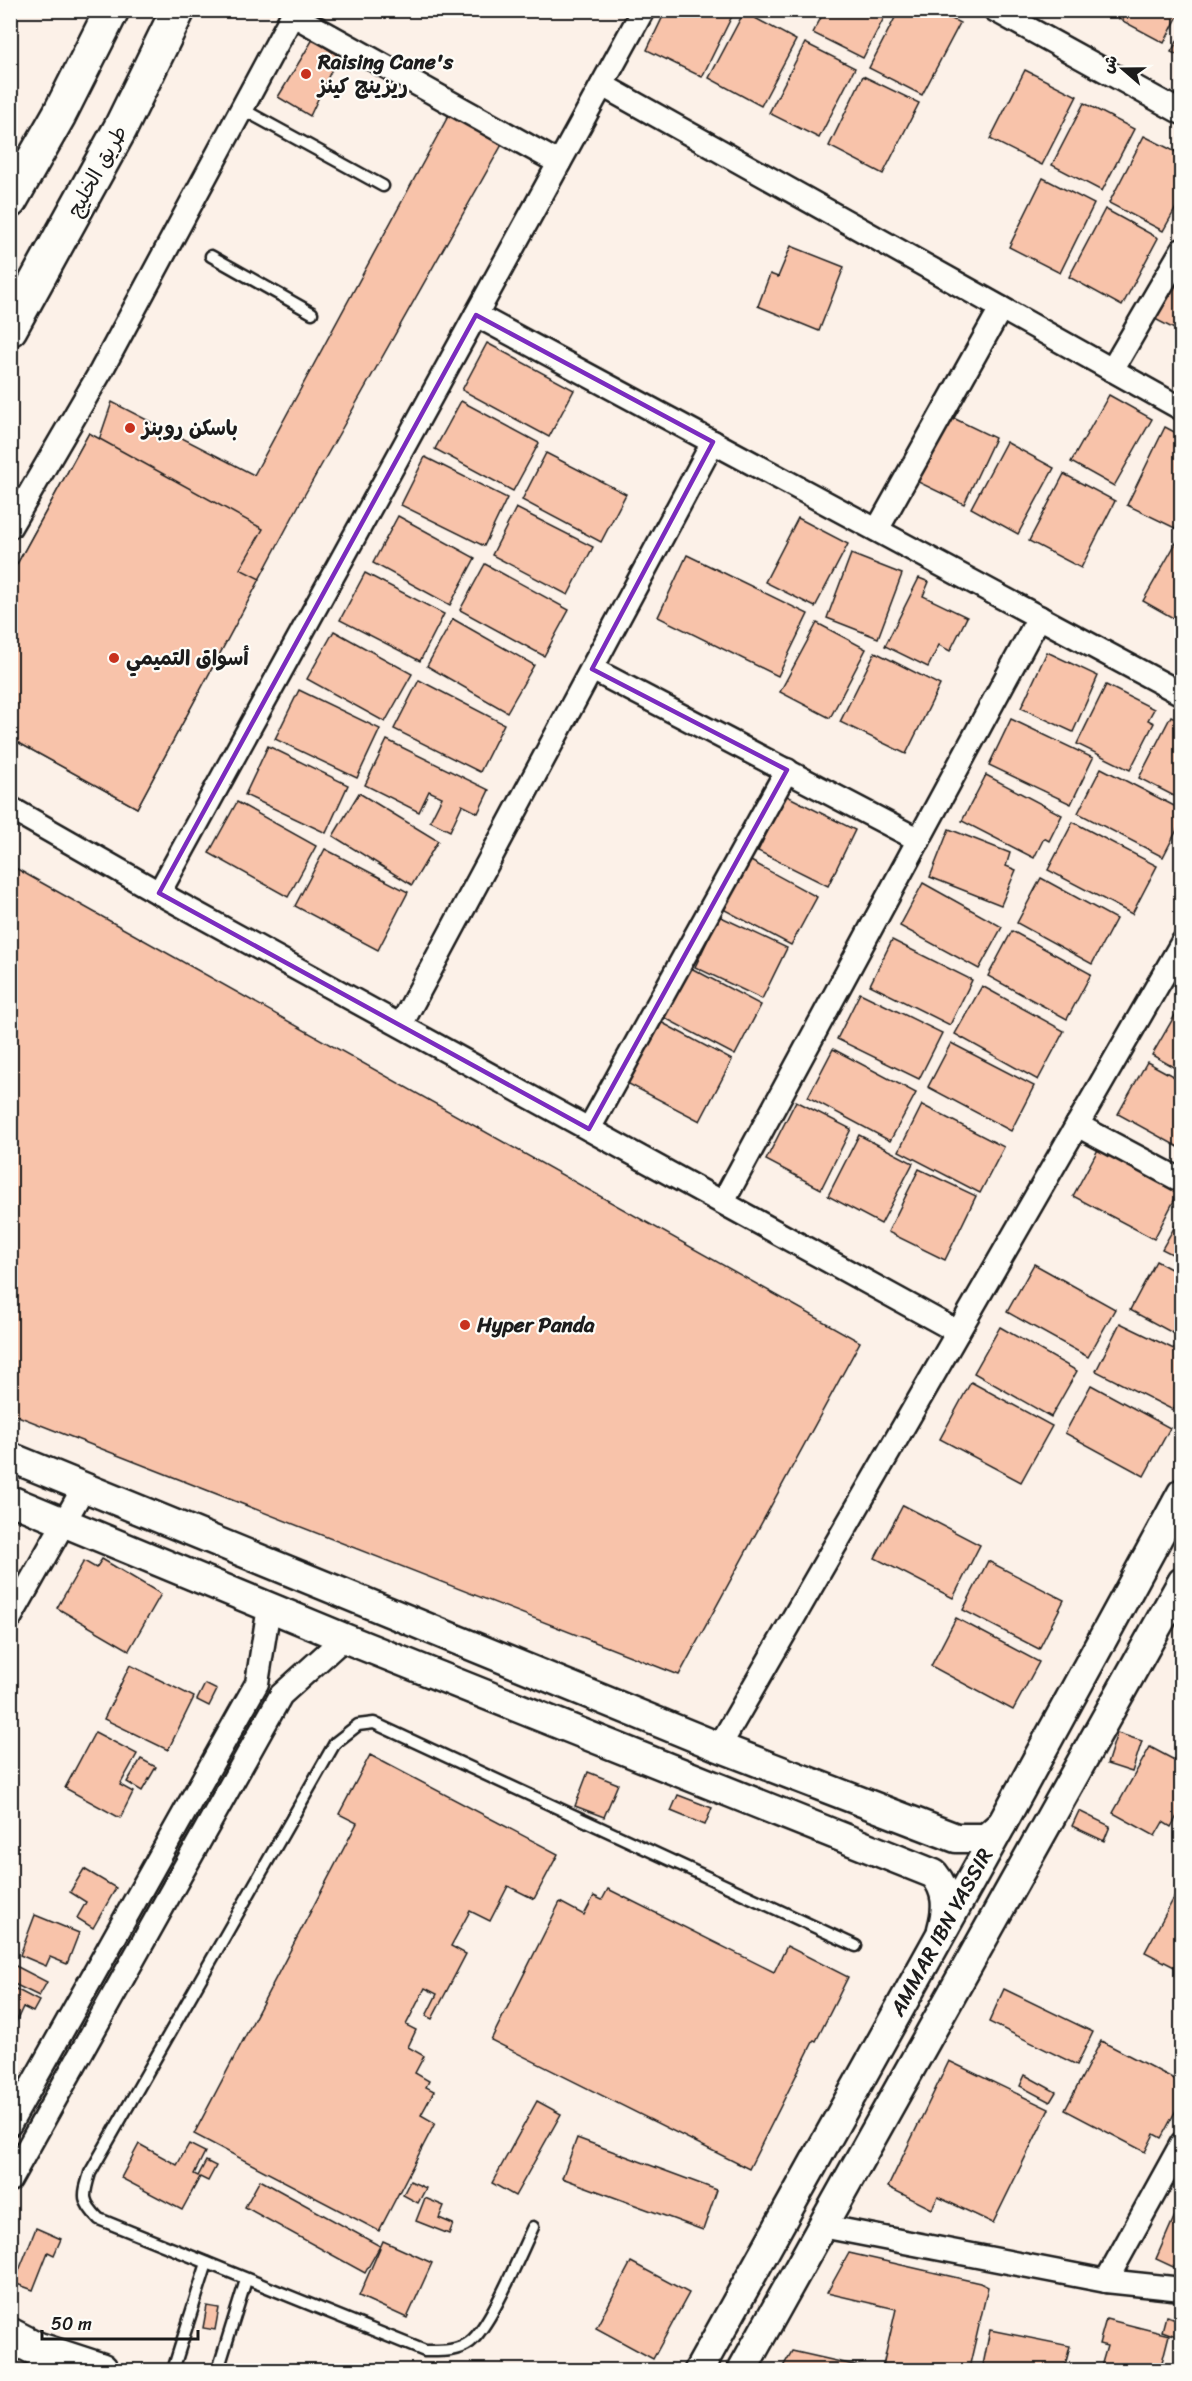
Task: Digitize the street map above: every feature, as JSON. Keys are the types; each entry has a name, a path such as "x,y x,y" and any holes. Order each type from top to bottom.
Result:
{"main road":[{"path":"10,201 65,105 112,10"},
{"name":"طريق الخليج","path":"10,328 120,129 178,10"},
{"path":"10,2335 37,2349 101,2370"}],"street":[{"path":"159,893 643,10"},
{"path":"995,10 1182,113"},
{"path":"10,527 101,371 294,13 559,163"},
{"path":"602,85 1182,409"},
{"path":"1112,370 1182,250"},
{"path":"877,530 1001,308"},
{"path":"476,315 1182,694"},
{"path":"401,1025 713,442"},
{"path":"723,1202 1039,617"},
{"path":"592,669 919,840"},
{"path":"589,1129 786,770"},
{"path":"10,808 159,893 958,1332"},
{"path":"719,1747 1182,944"},
{"path":"1077,1125 1182,1181"},
{"path":"10,1457 719,1747 956,1838 986,1838 1002,1824"},
{"path":"10,1618 84,1487"},
{"name":"AMMAR IBN YASSIR","path":"699,2370 1002,1824 1182,1493"},
{"path":"10,1500 344,1638 934,1874 942,1883 946,1896 947,1913 942,1929"},
{"name":"AMMAR IBN YASSIR","path":"742,2370 1182,1582"},
{"path":"10,2124 257,1683 269,1607"},
{"path":"10,2180 282,1695 344,1638"},
{"path":"888,2028 862,2106 810,2202 810,2212 814,2221 822,2226 1106,2281 1182,2289"},
{"path":"1106,2281 1182,2143"}],"lane":[{"path":"242,109 383,186"},
{"path":"211,256 312,314"},
{"path":"533,2227 485,2325 470,2342 451,2350 425,2351 99,2219 87,2207 83,2194 90,2173 335,1743 358,1725 374,1724 856,1946"},
{"path":"173,2370 207,2263"},
{"path":"218,2370 246,2280"}],"highlighted area":[{"path":"476,315 713,442 592,669 787,770 589,1129 159,893"}],"building":[{"path":"666,10 735,10 702,77 647,50"},
{"path":"825,10 888,10 863,58 813,33"},
{"path":"899,10 927,10 942,18 944,15 960,23 922,95 869,68"},
{"path":"1123,10 1181,10 1164,43 1119,19"},
{"path":"744,12 796,40 761,106 709,78"},
{"path":"1182,33 1182,57 1171,52"},
{"path":"313,39 338,56 310,116 278,97"},
{"path":"805,43 855,68 819,138 769,113"},
{"path":"1025,70 1077,96 1042,165 990,139"},
{"path":"863,76 919,103 883,174 829,146"},
{"path":"1084,103 1134,129 1102,191 1052,165"},
{"name":"أسواق التميمي","path":"452,109 504,141 300,503 137,808 10,738 10,577 89,433 99,440 112,402 254,475"},
{"path":"1144,136 1182,155 1182,197 1163,231 1109,203"},
{"path":"1043,178 1094,204 1060,273 1009,247"},
{"path":"1105,209 1158,238 1122,306 1069,277"},
{"path":"791,246 844,267 819,331 758,306 770,274 778,277"},
{"path":"1182,262 1182,333 1153,318"},
{"path":"487,343 574,390 549,437 462,390"},
{"path":"1109,395 1152,419 1114,486 1071,462"},
{"path":"461,401 539,443 513,491 435,449"},
{"path":"945,414 995,438 964,504 914,480"},
{"path":"1165,427 1182,436 1182,521 1177,529 1127,505"},
{"name":"أسواق التميمي","path":"89,433 263,529 240,569 260,579 137,808 10,738 10,577"},
{"path":"1006,442 1054,468 1018,534 971,508"},
{"path":"546,453 626,494 601,542 522,500"},
{"path":"425,457 507,498 484,546 401,505"},
{"path":"1064,474 1115,501 1081,568 1029,541"},
{"path":"516,508 593,547 568,595 492,555"},
{"path":"398,516 475,558 450,605 373,563"},
{"path":"798,518 848,544 815,607 765,582"},
{"path":"1180,536 1182,537 1182,623 1143,601"},
{"path":"851,554 902,574 878,638 827,618"},
{"path":"687,555 808,614 778,676 658,617"},
{"path":"485,564 569,610 544,656 460,610"},
{"path":"365,573 444,614 420,661 340,620"},
{"path":"919,578 929,582 923,596 967,617 950,651 939,645 928,667 885,646"},
{"path":"453,619 534,665 507,712 427,666"},
{"path":"817,623 866,649 830,718 780,692"},
{"path":"334,631 412,674 385,722 307,679"},
{"path":"875,652 940,685 906,754 840,722"},
{"path":"1047,652 1098,676 1073,732 1021,708"},
{"path":"419,680 504,724 480,772 394,729"},
{"path":"1106,685 1154,709 1148,720 1154,723 1130,770 1077,744"},
{"path":"299,690 380,729 357,778 275,739"},
{"path":"1171,716 1182,721 1182,800 1139,778"},
{"path":"1011,719 1093,758 1071,804 989,765"},
{"path":"387,740 489,790 478,813 462,805 450,831 430,821 442,797 429,791 419,812 365,785"},
{"path":"268,746 348,785 326,833 245,795"},
{"path":"1101,768 1182,810 1182,820 1163,857 1078,813"},
{"path":"986,775 1062,815 1049,841 1044,838 1034,858 962,821"},
{"path":"359,793 438,841 412,885 333,836"},
{"path":"785,795 855,830 828,886 758,851"},
{"path":"237,802 316,846 288,897 209,853"},
{"path":"1073,822 1157,866 1132,914 1048,870"},
{"path":"949,829 1010,853 1006,866 1016,870 1001,905 930,877"},
{"path":"325,849 408,892 378,950 295,906"},
{"path":"749,860 817,897 791,945 723,909"},
{"path":"10,865 860,1342 679,1675 10,1413"},
{"path":"1041,878 1116,919 1092,964 1017,923"},
{"path":"923,883 1002,927 979,969 900,926"},
{"path":"719,916 787,948 762,999 695,967"},
{"path":"1012,931 1091,974 1067,1019 988,976"},
{"path":"892,940 972,980 950,1025 870,985"},
{"path":"689,967 761,1005 735,1055 663,1017"},
{"path":"982,986 1064,1031 1038,1080 955,1034"},
{"path":"860,993 942,1033 919,1079 837,1039"},
{"path":"1182,1003 1182,1072 1152,1055"},
{"path":"657,1020 732,1060 700,1121 625,1082"},
{"path":"951,1043 1034,1086 1011,1131 928,1087"},
{"path":"833,1049 916,1093 890,1141 808,1097"},
{"path":"1147,1062 1182,1081 1182,1149 1118,1114"},
{"path":"796,1101 851,1129 821,1189 766,1160"},
{"path":"922,1105 1004,1147 980,1193 899,1151"},
{"path":"859,1135 913,1163 881,1224 828,1196"},
{"path":"1100,1146 1180,1189 1154,1239 1073,1196"},
{"path":"919,1169 976,1196 945,1260 888,1232"},
{"path":"1182,1214 1182,1259 1162,1249"},
{"path":"1156,1261 1182,1275 1182,1338 1130,1310"},
{"path":"1034,1264 1115,1309 1088,1357 1007,1312"},
{"path":"1120,1323 1182,1353 1182,1392 1173,1410 1096,1371"},
{"path":"1000,1327 1077,1371 1051,1417 974,1373"},
{"path":"971,1382 1052,1426 1021,1482 940,1439"},
{"path":"1091,1385 1170,1428 1144,1476 1065,1433"},
{"path":"903,1505 980,1545 953,1598 875,1558"},
{"path":"102,1559 161,1594 129,1650 57,1608 84,1561 96,1568"},
{"path":"988,1561 1064,1600 1039,1649 963,1610"},
{"path":"956,1618 1039,1662 1013,1710 931,1666"},
{"path":"130,1665 194,1697 168,1750 104,1719"},
{"path":"205,1684 217,1690 209,1706 197,1700"},
{"path":"95,1732 137,1754 120,1785 133,1792 120,1818 65,1788"},
{"path":"1117,1733 1142,1741 1132,1772 1107,1764"},
{"path":"1150,1747 1182,1764 1182,1807 1171,1827 1163,1822 1155,1836 1113,1813"},
{"path":"370,1755 558,1854 534,1899 508,1886 490,1921 470,1911 451,1946 466,1954 432,2019 426,2016 437,1994 425,1988 406,2025 416,2030 408,2047 424,2056 415,2073 429,2081 426,2087 434,2091 421,2115 435,2123 379,2231 194,2134 357,1823 339,1814"},
{"path":"141,1759 156,1767 142,1791 127,1782"},
{"path":"588,1772 618,1784 604,1817 575,1806"},
{"path":"678,1795 712,1808 705,1825 671,1811"},
{"path":"1079,1811 1110,1826 1104,1841 1072,1826"},
{"path":"84,1869 116,1888 93,1928 77,1918 86,1902 70,1892"},
{"path":"1182,1883 1182,1971 1145,1952"},
{"path":"608,1889 774,1972 787,1946 848,1977 749,2169 491,2040 560,1902 584,1915 594,1896 602,1900"},
{"path":"35,1915 79,1933 67,1964 50,1957 46,1966 20,1955"},
{"path":"10,1963 47,1982 39,1996 10,1982"},
{"path":"10,1986 39,2001 33,2012 23,2007 16,2022 10,2019"},
{"path":"1004,1989 1093,2032 1077,2065 989,2022"},
{"path":"1101,2041 1182,2083 1182,2099 1161,2138 1154,2134 1145,2152 1065,2110"},
{"path":"949,2061 1049,2109 993,2223 938,2197 932,2209 888,2187"},
{"path":"1025,2075 1056,2092 1050,2102 1020,2086"},
{"path":"537,2101 561,2114 515,2196 492,2183"},
{"path":"577,2138 717,2190 703,2230 562,2178"},
{"path":"139,2144 177,2165 189,2144 205,2152 194,2174 198,2176 206,2161 216,2166 208,2181 200,2177 182,2210 121,2178"},
{"path":"260,2180 380,2246 365,2273 245,2207"},
{"path":"410,2181 426,2188 418,2203 403,2195"},
{"path":"425,2198 444,2206 439,2218 453,2224 449,2234 416,2221"},
{"path":"1176,2213 1182,2216 1182,2271 1156,2259"},
{"path":"36,2228 61,2239 54,2255 48,2252 33,2290 14,2283"},
{"path":"383,2241 432,2263 407,2318 359,2296"},
{"path":"849,2253 980,2283 988,2287 967,2370 882,2370 896,2309 827,2293"},
{"path":"631,2262 689,2293 653,2359 596,2328"},
{"path":"207,2306 219,2308 215,2330 203,2328"},
{"path":"1166,2316 1181,2320 1176,2336 1162,2331"},
{"path":"1106,2319 1169,2335 1160,2370 1100,2370 1107,2346 1099,2344"},
{"path":"990,2330 1070,2346 1064,2370 982,2370"},
{"path":"792,2351 876,2370 781,2370"}],"place":[{"name":"Raising Cane's ريزينج كينز","path":"306,74"},
{"name":"باسكن روبنز","path":"130,428"},
{"name":"أسواق التميمي","path":"114,658"},
{"name":"Hyper Panda","path":"465,1325"}]}
